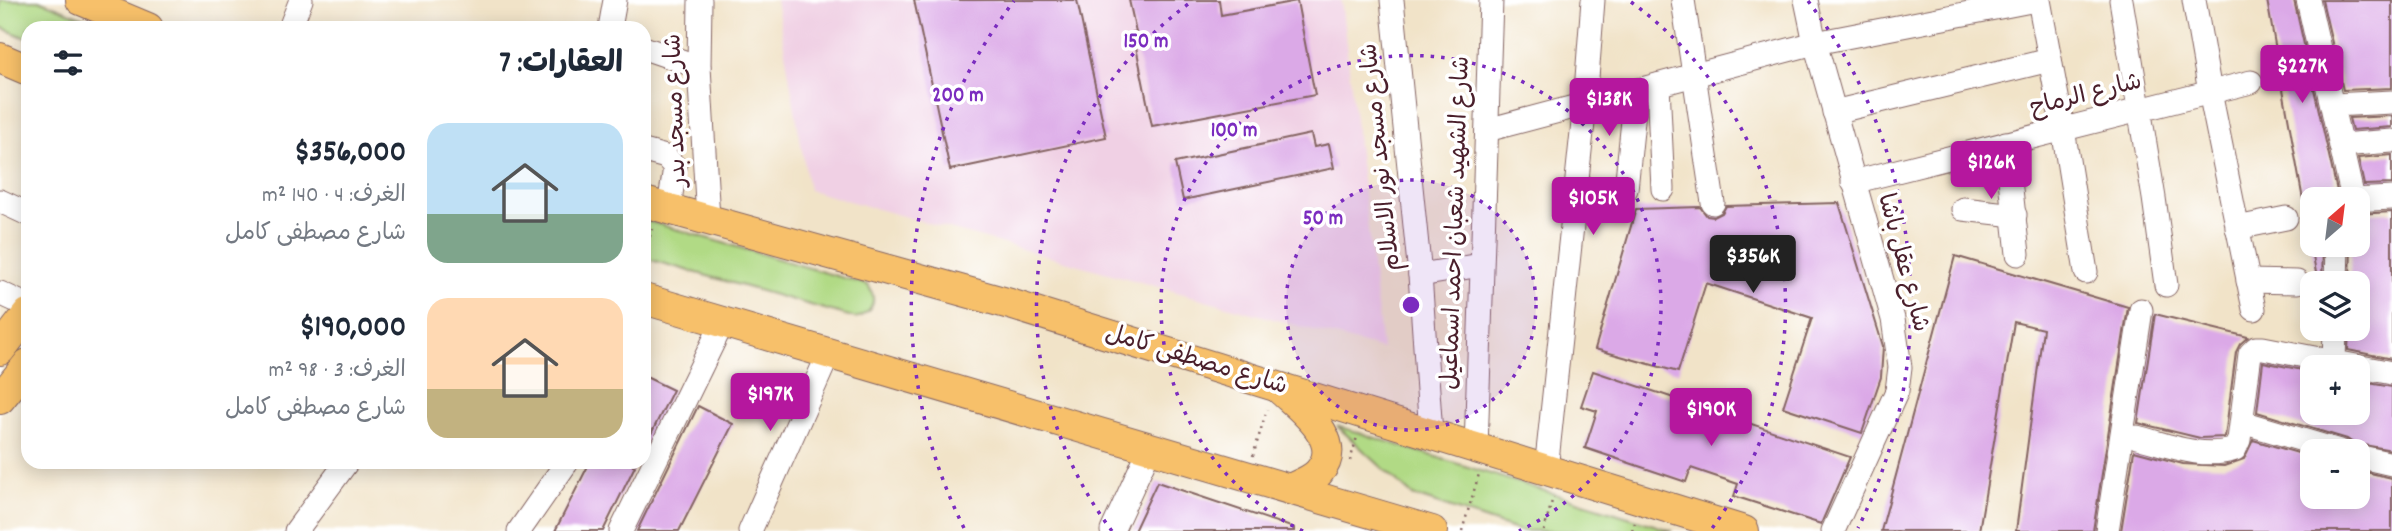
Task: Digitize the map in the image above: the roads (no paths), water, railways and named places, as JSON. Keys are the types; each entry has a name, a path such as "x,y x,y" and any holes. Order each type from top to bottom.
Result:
{"main road":[{"path":"81,0 131,21"},
{"path":"0,58 21,67"},
{"name":"شارع مصطفى كامل","path":"657,205 998,300 1744,531"},
{"path":"651,308 723,322 1432,531"},
{"path":"0,350 21,323"},
{"path":"0,399 21,373"},
{"path":"1276,386 1320,429 1328,448 1327,457 1319,472 1290,489"}],"street":[{"path":"293,21 301,0"},
{"path":"611,21 615,0"},
{"name":"شارع مسجد بدر","path":"700,0 699,67 708,219"},
{"name":"شارع مسجد نور الاسلام","path":"1393,0 1420,275 1431,434"},
{"name":"شارع الشهيد شعبان احمد اسماعيل","path":"1481,449 1480,265 1491,0"},
{"path":"1553,472 1593,0"},
{"path":"1683,0 1713,203"},
{"name":"شارع عقل باشا","path":"1806,0 1815,43 1893,319 1900,366 1897,391 1833,531"},
{"path":"1487,130 1815,43 2038,0 2063,128 2086,272"},
{"path":"2121,0 2166,285"},
{"path":"2194,0 2254,309"},
{"path":"2308,0 2351,187"},
{"path":"651,50 699,67"},
{"path":"1834,112 2050,60"},
{"name":"شارع الرماح","path":"1853,182 2251,82"},
{"path":"1626,189 1647,88"},
{"path":"1647,88 1662,189"},
{"path":"2333,106 2392,102"},
{"path":"2342,145 2392,141"},
{"path":"2006,143 2018,254"},
{"path":"651,153 666,157 675,167 657,205"},
{"path":"2370,199 2392,198"},
{"path":"0,201 21,211"},
{"path":"1963,209 2015,215"},
{"path":"2237,228 2286,218"},
{"path":"1420,275 1480,265"},
{"path":"2248,281 2297,282"},
{"path":"0,293 21,303"},
{"path":"2107,531 2141,310"},
{"path":"621,531 723,322"},
{"path":"2137,437 2199,452 2223,453 2235,449 2242,422 2250,354 2256,348 2300,356"},
{"path":"750,531 829,354"},
{"path":"2370,369 2392,373"},
{"path":"2242,422 2300,439"},
{"path":"1112,531 1150,448"},
{"path":"2370,459 2392,464"},
{"path":"296,531 343,469"},
{"path":"519,531 562,469"}]}
